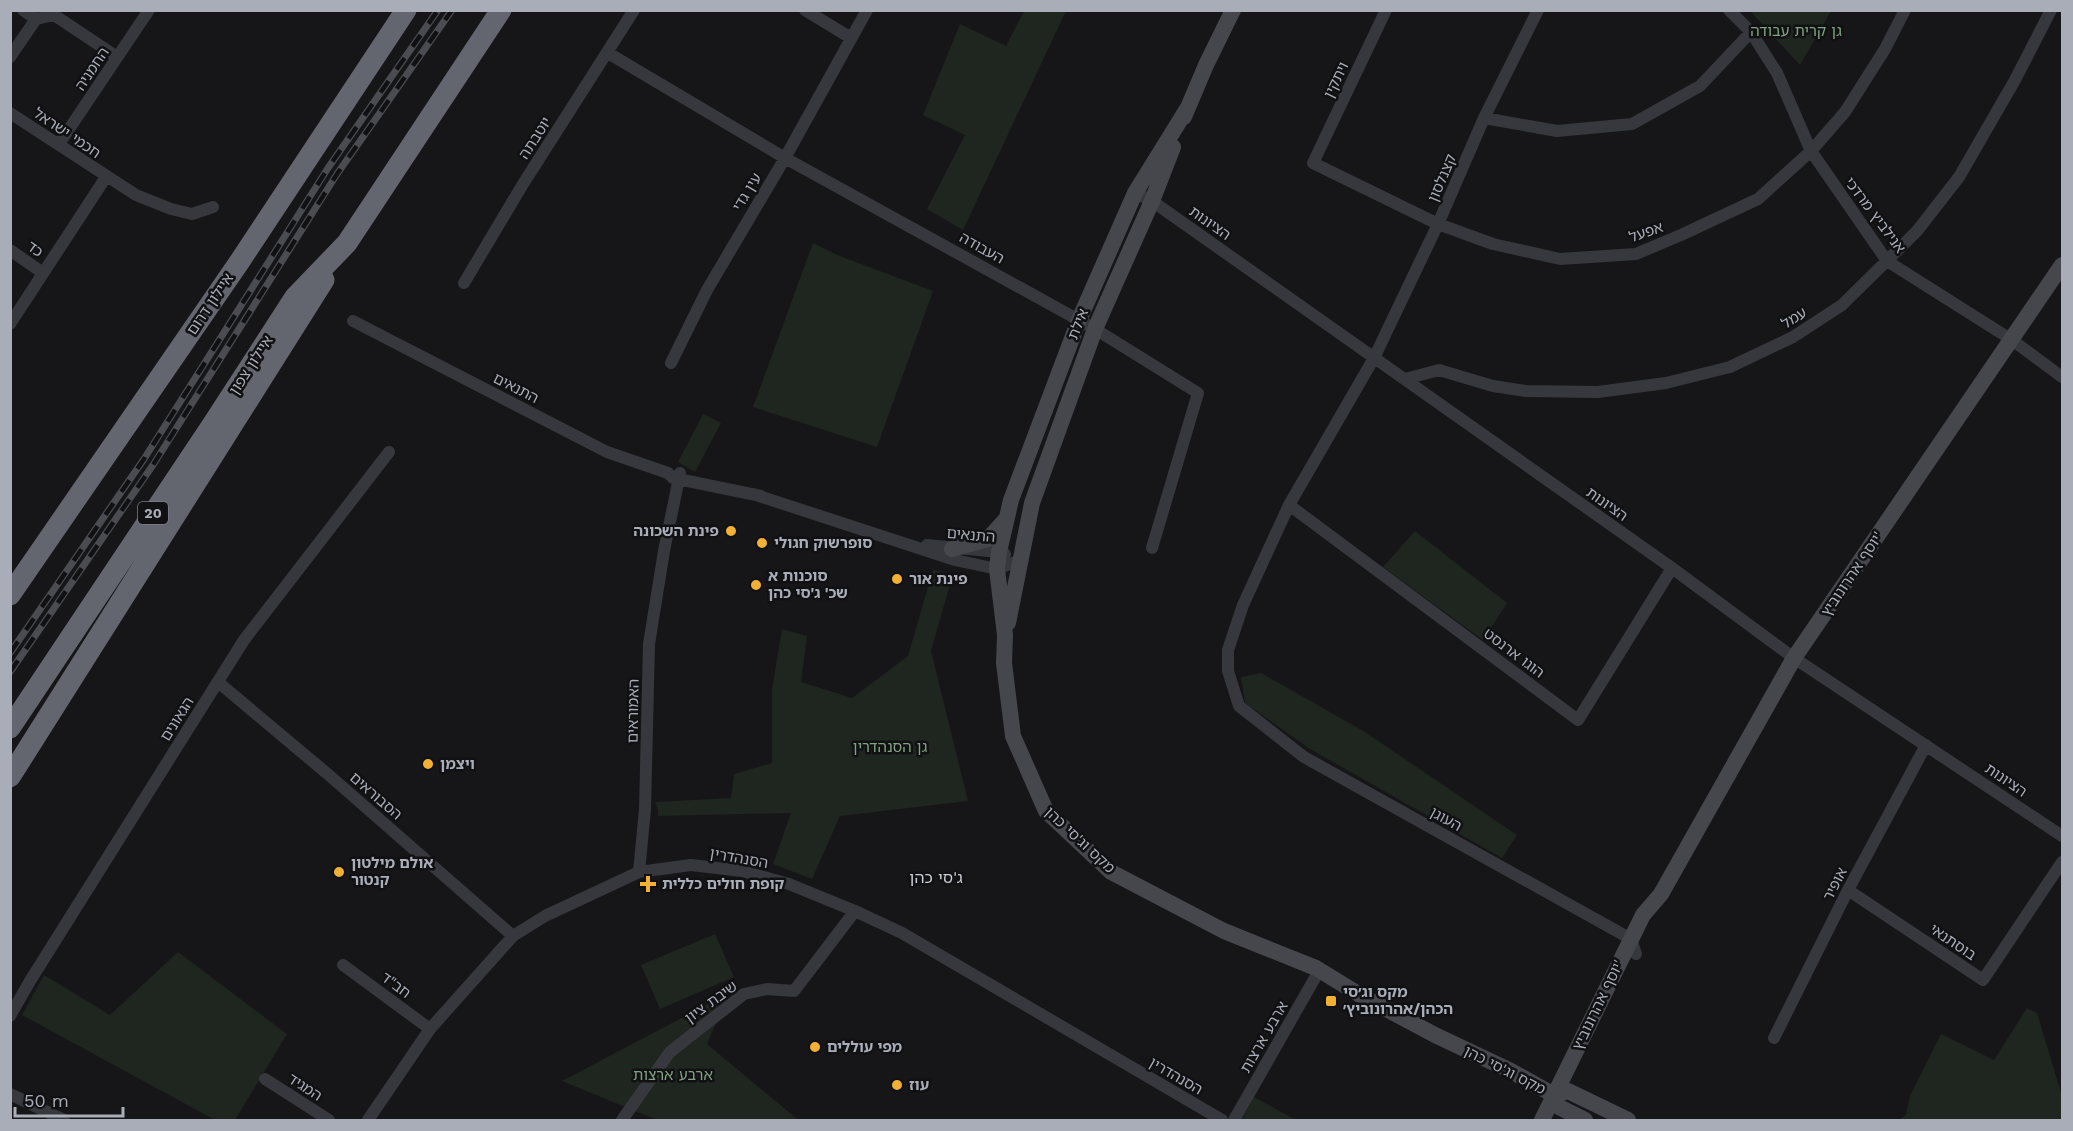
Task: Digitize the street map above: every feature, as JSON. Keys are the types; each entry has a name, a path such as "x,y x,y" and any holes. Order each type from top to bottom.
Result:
{"highway":[{"name":"איילון דרום","path":"10,596 160,378 406,10"},
{"name":"איילון צפון","path":"10,728 295,297 347,243 501,10"},
{"path":"10,777 347,243"},
{"path":"10,575 160,378"}],"street":[{"path":"23,10 36,19"},
{"name":"החמניה","path":"59,144 149,10"},
{"name":"יוטבתה","path":"464,283 523,184 609,53 634,10"},
{"path":"806,10 851,38"},
{"name":"עין גדי","path":"671,363 707,290 785,158 867,10"},
{"name":"אילת","path":"1020,560 1032,503 1095,328 1152,201 1206,65 1233,10"},
{"name":"ויתקין","path":"1314,163 1386,10"},
{"name":"קצנלסון","path":"1374,358 1438,224 1484,118 1538,10"},
{"name":"אנילביץ מרדכי","path":"1729,10 1751,32 1777,73 1811,151 1887,261 2012,340 2062,377"},
{"name":"אפעל","path":"1314,163 1438,224 1493,243 1560,259 1636,254 1758,199 1811,151 1845,112 1885,49 1905,10"},
{"name":"עמל","path":"1405,379 1439,370 1493,386 1526,391 1598,392 1666,383 1730,367 1793,337 1842,305 1917,231 1959,177 2015,80 2051,10"},
{"path":"10,57 36,19 54,15 117,57"},
{"path":"1484,118 1557,131 1632,124 1700,86 1751,32"},
{"name":"העבודה","path":"609,53 785,158 1095,328 1198,393 1152,548"},
{"name":"אילת","path":"998,560 1011,500 1078,320 1135,193 1187,109"},
{"name":"חכמי ישראל","path":"10,113 136,195 171,209 192,214 213,207"},
{"path":"10,324 106,177"},
{"name":"הציונות","path":"1135,193 1152,201 1405,379 1672,568 1794,658 2062,836"},
{"name":"כד","path":"10,250 43,273"},
{"name":"יוסף אהרונוביץ'","path":"1542,1120 1559,1103 1633,947 1643,915 1661,894 1794,658 2062,265"},
{"name":"התנאים","path":"353,321 607,452 675,475 761,496 948,558 1020,560"},
{"path":"1289,505 1374,358"},
{"name":"הגאונים","path":"10,1016 244,640 389,452"},
{"name":"האמוראים","path":"639,872 645,810 649,644 675,475"},
{"name":"הוגו ארנסט","path":"1289,505 1578,720 1672,568"},
{"name":"העוגן","path":"1289,505 1243,605 1228,650 1228,671 1239,706 1304,757 1633,947"},
{"path":"952,549 988,539 1006,518"},
{"name":"התנאים","path":"898,541 952,549 998,560"},
{"name":"מקס וג'סי כהן","path":"998,560 1005,636 1004,663 1013,736 1046,811 1111,872 1224,931 1276,951 1435,1035 1511,1071 1559,1103"},
{"name":"מקס וג'סי כהן","path":"1005,636 1020,560"},
{"name":"הסבוראים","path":"218,682 330,776 513,936"},
{"name":"אופיר","path":"1774,1038 1848,890 1926,745"},
{"name":"בוסתנאי","path":"1848,890 1983,980 2062,862"},
{"name":"הסנהדרין","path":"368,1120 430,1029 513,936 545,916 639,872 691,865 742,871 789,884 902,933 1222,1120"},
{"name":"שיבת ציון","path":"622,1120 670,1052 744,994 767,989 794,991 855,911"},
{"name":"חב\"ד","path":"343,965 430,1029"},
{"name":"ארבע ארצות","path":"1234,1120 1316,972"},
{"name":"המגיד","path":"265,1079 329,1120"},
{"path":"10,1094 64,1120"},
{"path":"1559,1103 1585,1120"},
{"path":"1559,1103 1628,1120"}],"green space":[{"path":"1024,11 1066,11 963,230 927,209 965,135 923,115 960,24 1006,46"},
{"name":"גן קרית עבודה","path":"1750,11 1831,11 1800,65"},
{"path":"813,243 837,255 933,291 877,447 753,407"},
{"path":"703,414 721,423 695,472 678,462"},
{"path":"1415,531 1507,603 1483,640 1383,567"},
{"name":"גן הסנהדרין","path":"933,570 953,574 931,651 968,801 840,816 812,879 773,864 791,813 658,816 655,802 731,798 734,774 772,763 772,690 782,629 807,636 801,682 852,698 908,656"},
{"path":"1261,673 1365,732 1517,835 1502,858 1310,749 1245,703 1241,677"},
{"path":"715,934 734,977 660,1009 641,965"},
{"path":"178,952 287,1034 235,1120 215,1120 22,1015 44,975 110,1015"},
{"name":"ארבע ארצות","path":"729,993 707,1044 796,1118 802,1120 657,1120 562,1081"},
{"path":"2027,1008 2037,1013 2062,1096 2062,1120 1898,1120 1906,1115 1910,1096 1941,1034 1994,1060"},
{"path":"1254,1097 1296,1120 1242,1120"}],"railway":[{"path":"10,653 144,459 328,168 438,10"},
{"path":"10,672 153,465 337,174 452,10"}],"place":[{"name":"פינת השכונה","path":"731,531"},
{"name":"סופרשוק חגולי","path":"762,543"},
{"name":"פינת אור","path":"897,579"},
{"name":"סוכנות א שכ' ג'סי כהן","path":"756,585"},
{"name":"ויצמן","path":"428,764"},
{"name":"אולם מילטון קנטור","path":"339,872"},
{"name":"קופת חולים כללית","path":"648,884"},
{"name":"מקס וג׳סי הכהן/אהרונוביץ׳","path":"1331,1001"},
{"name":"מפי עוללים","path":"815,1047"},
{"name":"עוז","path":"897,1085"}],"district":[{"name":"ג'סי כהן","path":"936,877"}]}
